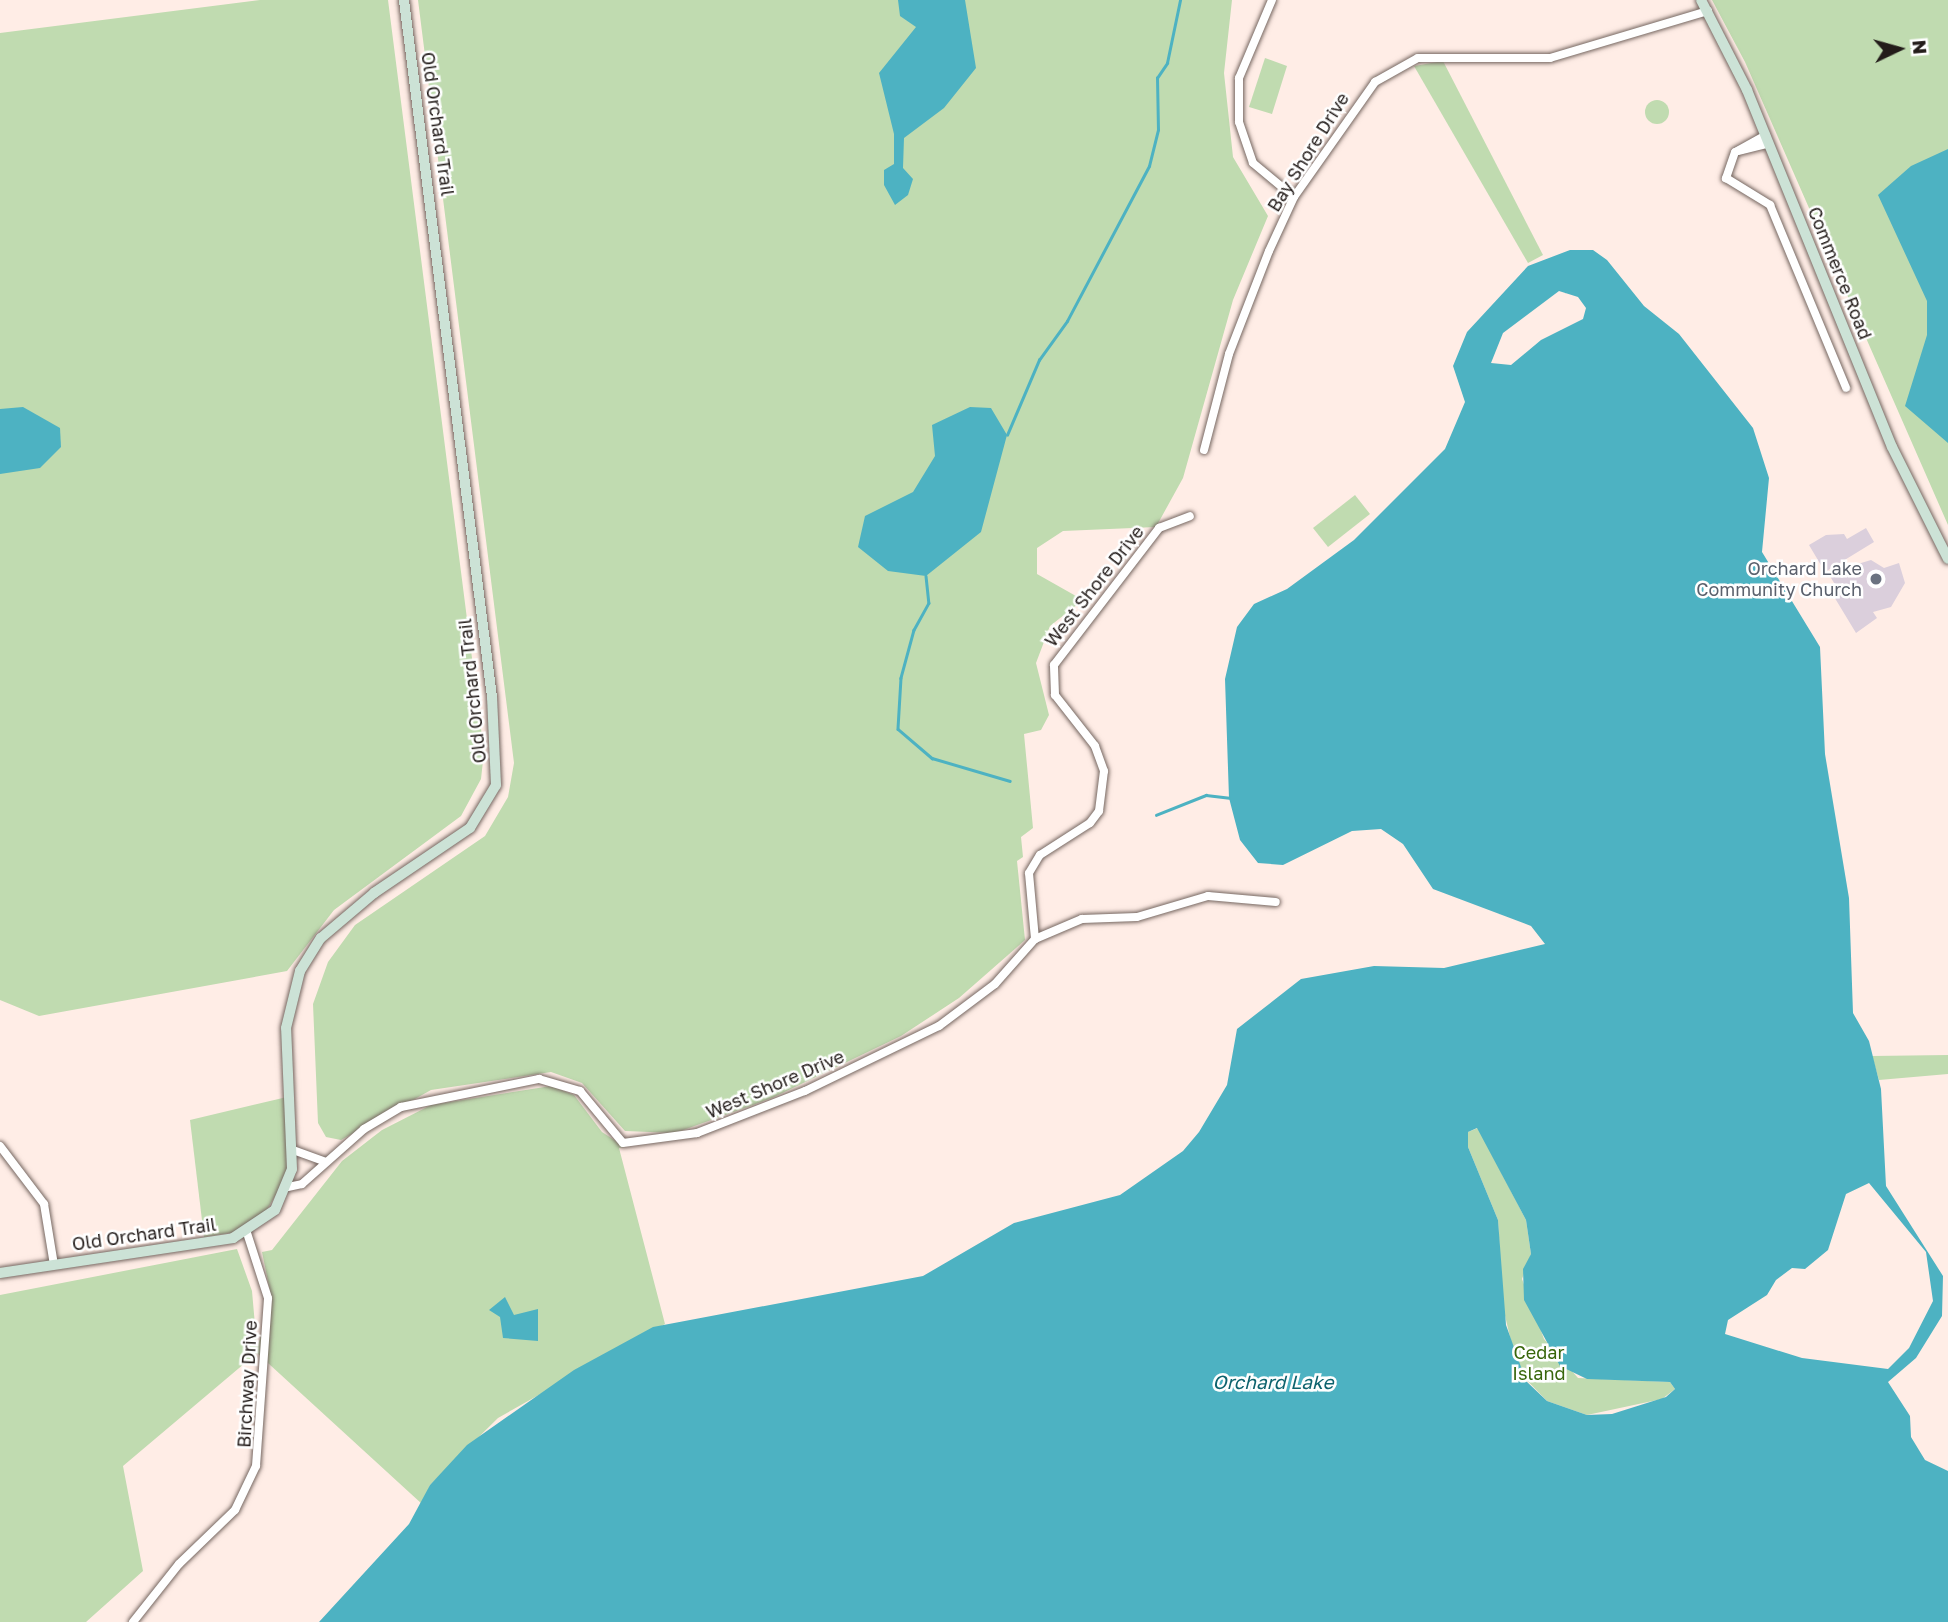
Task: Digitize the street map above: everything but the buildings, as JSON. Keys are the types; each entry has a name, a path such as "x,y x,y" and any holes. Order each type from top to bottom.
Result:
{"street":[{"name":"Old Orchard Trail","path":"0,1273 247,1233 275,1210 288,1187 293,1150 286,1028 300,971 321,938 374,893 470,828 496,785 492,697 404,0"},
{"path":"1272,0 1239,78 1239,122 1253,163 1294,197"},
{"name":"Commerce Road","path":"1701,0 1768,139 1892,447 1948,559"},
{"name":"Bay Shore Drive","path":"1204,450 1251,292 1294,197 1360,98 1406,62 1449,55 1550,58 1707,11"},
{"path":"1768,139 1735,152 1727,179 1770,205 1846,388"},
{"name":"West Shore Drive","path":"1035,939 1029,873 1040,855 1090,823 1099,811 1104,771 1095,746 1055,695 1054,665 1159,528 1190,516"},
{"name":"West Shore Drive","path":"288,1187 302,1184 324,1161 401,1107 539,1079 580,1091 623,1143 698,1133 805,1091 939,1026 995,984 1035,939 1082,919 1137,916 1208,895 1276,902"},
{"path":"0,1146 44,1204 54,1265"},
{"path":"293,1150 324,1161"},
{"name":"Birchway Drive","path":"133,1622 179,1564 235,1510 256,1465 268,1298 247,1233"}],"green space":[{"path":"260,0 388,0 484,752 481,779 461,816 334,910 287,971 39,1016 0,1000 0,33"},
{"path":"418,0 1232,0 1224,73 1233,157 1268,216 1233,300 1183,478 1156,527 1063,531 1037,548 1037,574 1083,600 1050,626 1036,663 1049,715 1041,730 1024,734 1033,828 1021,837 1023,857 1017,861 1025,940 959,998 901,1036 772,1098 675,1133 625,1131 582,1083 551,1072 431,1090 341,1140 326,1137 318,1123 313,1004 328,962 355,925 485,836 508,797 514,763"},
{"path":"1712,0 1948,0 1948,525 1745,62"},
{"path":"1265,58 1287,66 1272,114 1249,107"},
{"path":"1443,61 1543,255 1528,263 1414,66"},
{"path":"1657,100 1668,107 1669,112 1662,123 1657,124 1646,117 1645,112 1652,101"},
{"path":"1355,495 1370,514 1328,547 1313,528"},
{"path":"1948,1055 1948,1074 1879,1080 1872,1056"},
{"path":"551,1086 574,1095 602,1132 625,1147 619,1148 665,1324 498,1418 430,1485 422,1504 257,1353 123,1466 143,1571 86,1622 0,1622 0,1295 237,1249 252,1291 257,1348 272,1301 262,1252 272,1250 342,1161 382,1130 431,1105"},
{"path":"287,1097 290,1172 255,1229 204,1237 190,1120"},
{"name":"Cedar Island","path":"1478,1128 1526,1220 1531,1254 1522,1279 1544,1339 1578,1378 1670,1382 1675,1389 1662,1399 1587,1415 1547,1401 1518,1371 1503,1307 1498,1220 1468,1147 1468,1132"}],"water":[{"path":"898,0 965,0 976,68 944,108 904,138 903,168 913,179 908,195 895,205 884,185 884,170 894,164 894,134 879,73 916,27 900,16"},
{"path":"1948,149 1948,443 1905,406 1927,335 1927,301 1878,195 1911,166"},
{"name":"Orchard Lake","path":"1570,250 1593,250 1607,260 1644,306 1679,334 1753,428 1769,478 1762,552 1820,647 1825,754 1849,898 1853,1013 1869,1041 1881,1089 1886,1186 1943,1276 1942,1316 1916,1358 1888,1382 1910,1416 1911,1437 1925,1460 1948,1471 1948,1622 319,1622 409,1524 430,1485 467,1445 574,1370 653,1327 923,1276 1014,1223 1120,1195 1183,1151 1199,1132 1227,1085 1237,1029 1301,979 1374,966 1444,968 1545,944 1531,926 1433,889 1403,844 1381,829 1352,831 1283,865 1258,863 1240,840 1229,798 1225,679 1237,627 1254,604 1287,589 1354,540 1445,449 1465,402 1453,366 1467,332 1528,266","holes":["1559,291 1578,297 1586,308 1583,319 1541,340 1511,365 1491,363 1503,333","1477,1128 1526,1220 1531,1254 1523,1269 1524,1300 1560,1366 1587,1379 1670,1382 1675,1389 1666,1397 1612,1414 1587,1415 1547,1401 1526,1381 1506,1325 1498,1220 1468,1147 1468,1132","1869,1183 1926,1252 1933,1301 1909,1348 1888,1369 1802,1358 1725,1334 1728,1320 1767,1295 1776,1280 1792,1268 1805,1269 1828,1250 1846,1194"]},
{"path":"23,407 60,428 61,447 40,468 0,474 0,409"},
{"path":"970,407 991,408 1007,435 981,532 926,576 888,571 858,547 865,516 913,492 935,456 932,425"},
{"path":"505,1297 514,1315 538,1309 538,1341 503,1338 500,1317 489,1310"}],"waterway":[{"path":"1007,435 1039,360 1067,321 1149,166 1158,130 1157,78 1167,63 1180,0"},
{"path":"926,576 929,603 914,630 901,678 898,729 932,758 1010,781"},
{"path":"1156,815 1206,795 1229,798"}],"place":[{"name":"Orchard Lake Community Church","path":"1876,579"}]}
